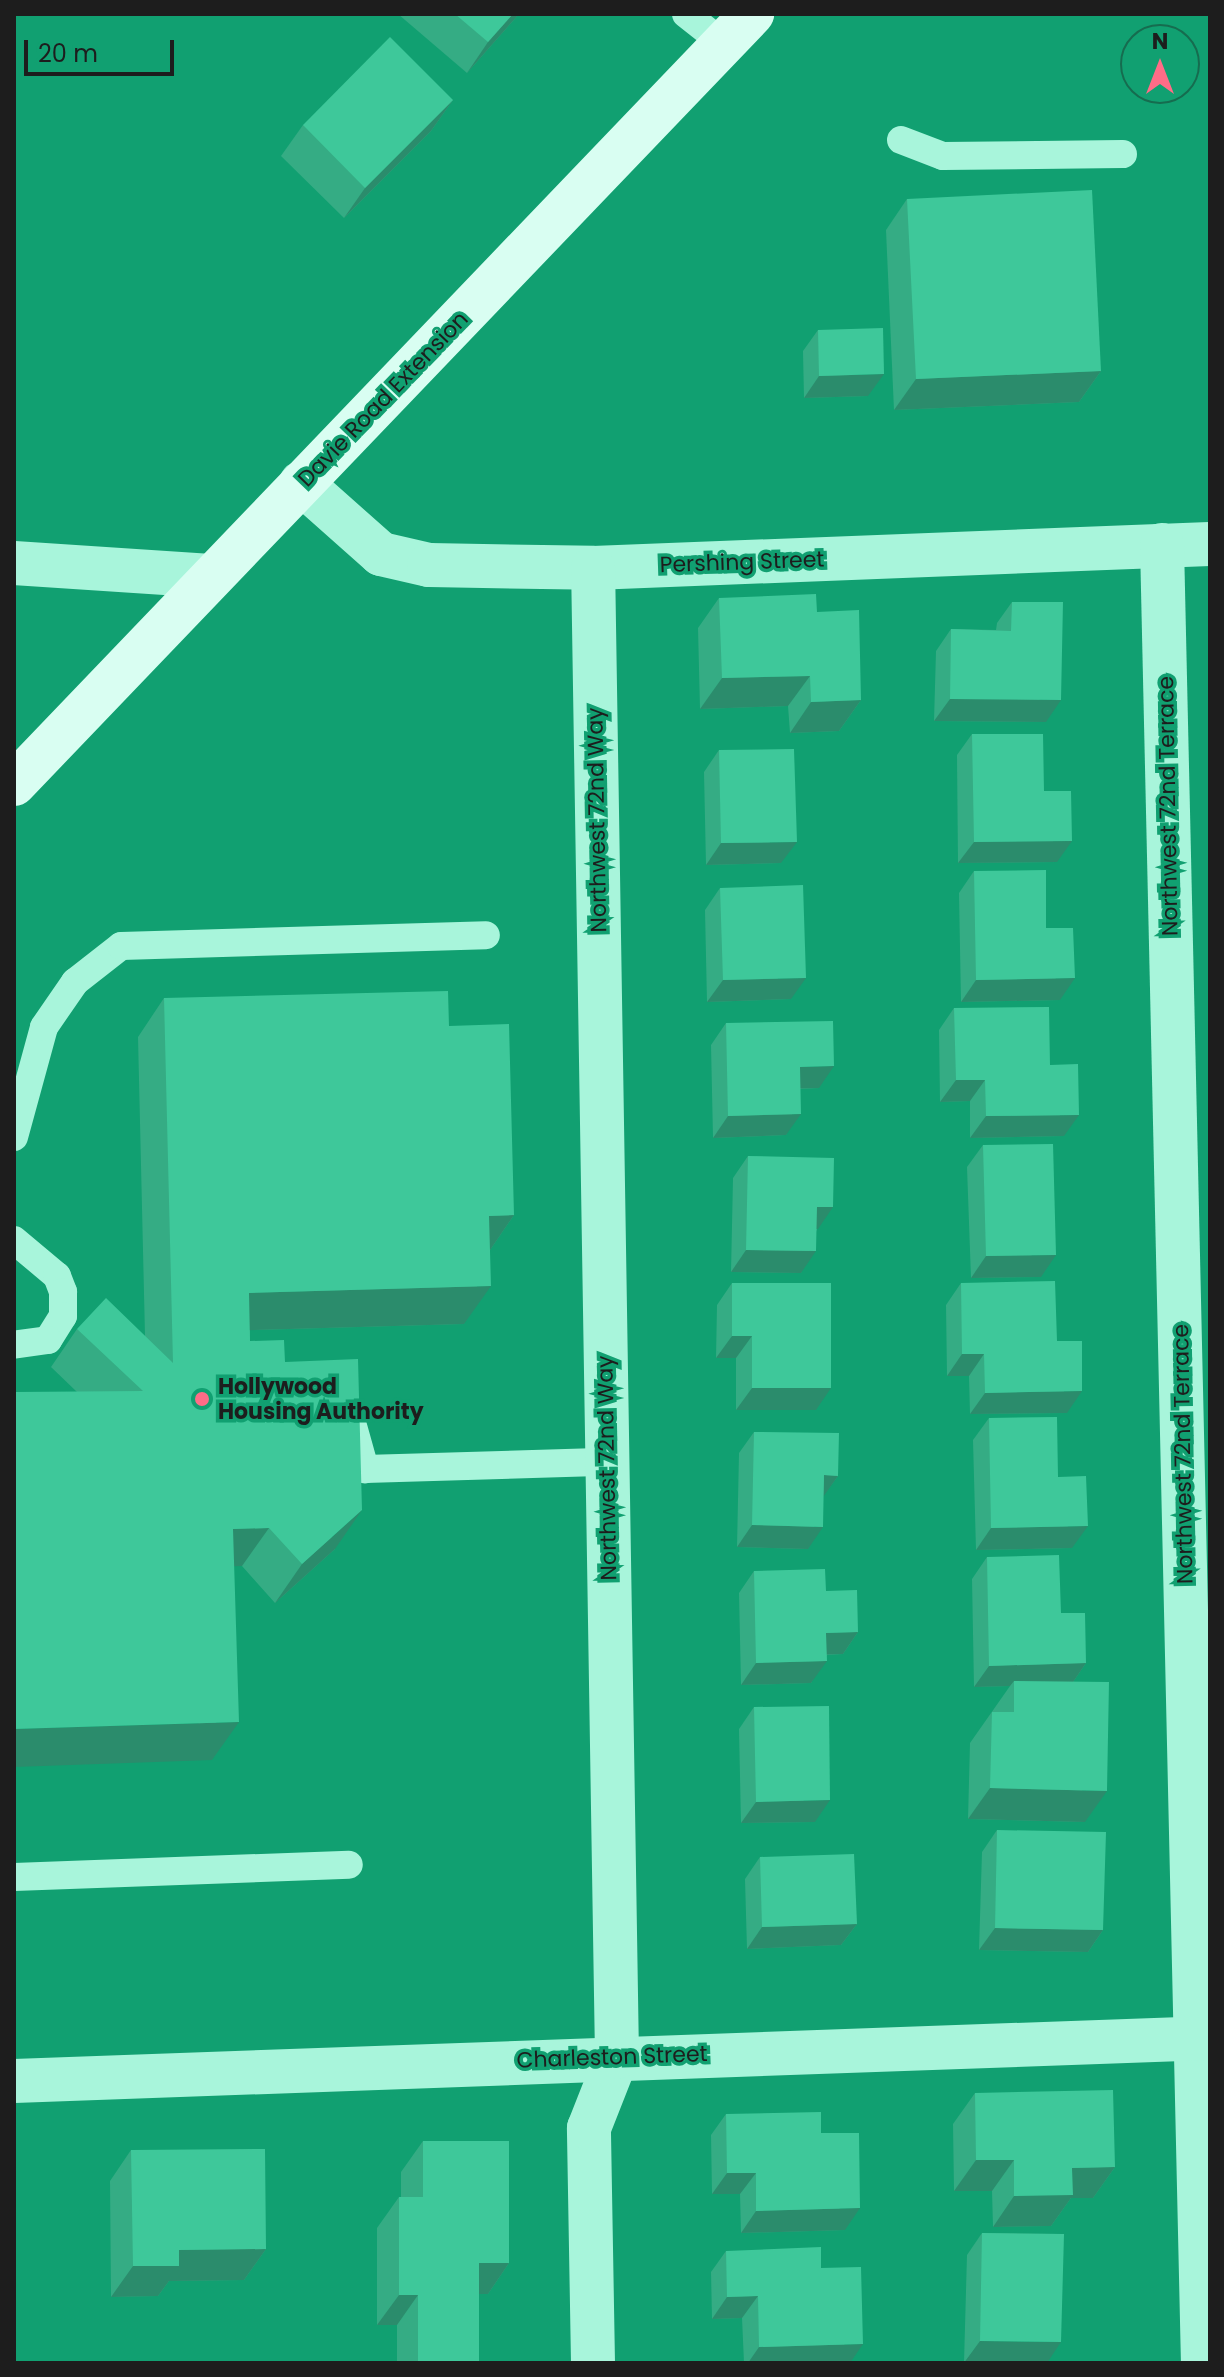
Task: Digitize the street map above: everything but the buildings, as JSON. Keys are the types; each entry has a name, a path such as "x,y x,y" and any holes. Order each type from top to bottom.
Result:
{"main road":[{"name":"Davie Road Extension","path":"14,784 738,29"}],"street":[{"name":"Pershing Street","path":"301,483 381,554 429,565 593,568 1210,544"},
{"name":"Northwest 72nd Terrace","path":"1162,545 1204,2038 1203,2363"},
{"path":"14,563 211,576"},
{"name":"Northwest 72nd Way","path":"593,568 617,2057 589,2128 593,2363"},
{"name":"Charleston Street","path":"14,2081 1204,2038"}],"lane":[{"path":"686,14 738,29"},
{"path":"901,140 943,156 1123,154"},
{"path":"14,1137 44,1027 75,982 121,946 486,935"},
{"path":"14,1240 57,1276 63,1316 48,1340 14,1345"},
{"path":"353,1426 365,1469 607,1462"},
{"path":"14,1877 349,1865"}],"place":[{"name":"Hollywood Housing Authority","path":"202,1399"}]}
